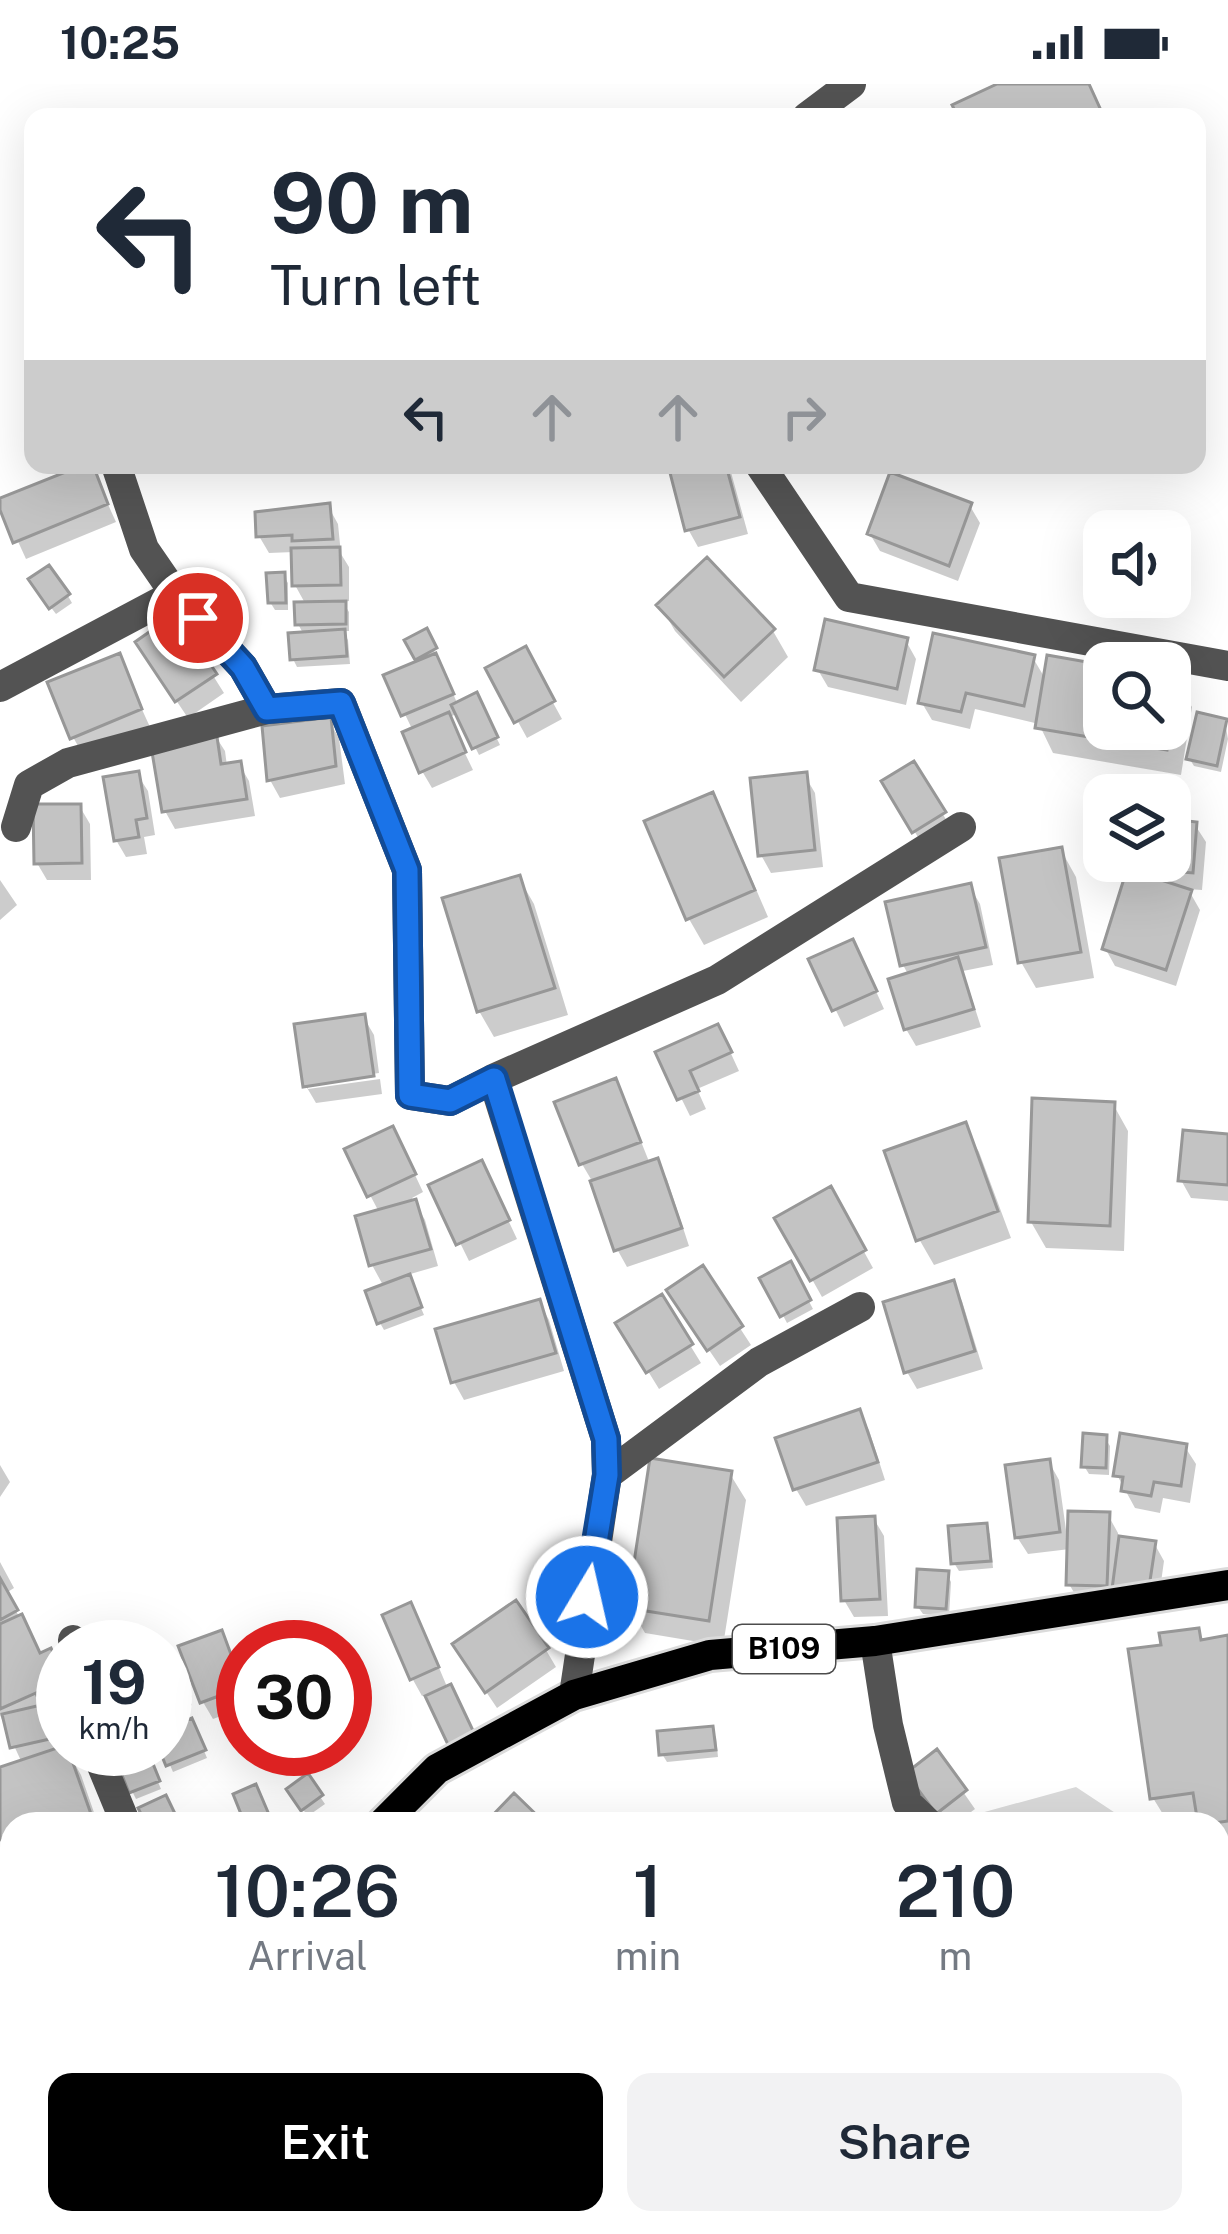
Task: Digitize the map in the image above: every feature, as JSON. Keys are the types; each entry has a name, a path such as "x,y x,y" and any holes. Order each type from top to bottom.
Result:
{"main road":[{"name":"B109","path":"394,1812 437,1768 574,1695 710,1655 875,1641 1228,1585"}],"street":[{"path":"819,108 850,84"},
{"path":"119,474 144,549 175,594 243,667 267,709"},
{"path":"766,474 849,597 1228,666"},
{"path":"0,687 175,594"},
{"path":"16,827 29,785 68,763 267,709 341,703 407,870 410,1095 450,1101 717,980 962,827"},
{"path":"494,1079 606,1439 607,1475 574,1695"},
{"path":"607,1475 759,1362 860,1307"},
{"path":"875,1641 888,1725 907,1803 916,1812"},
{"path":"106,1776 121,1812"}],"shaded area":[{"path":"1076,1787 1114,1812 985,1812"}],"building":[{"path":"997,84 1089,84 1100,108 954,108"},
{"path":"60,474 96,474 108,504 13,543 0,498"},
{"path":"670,474 728,474 740,517 685,531"},
{"path":"889,474 972,503 949,566 867,534"},
{"path":"330,503 333,539 256,537 255,512"},
{"path":"340,547 341,585 292,586 291,548"},
{"path":"707,557 775,629 724,677 656,605"},
{"path":"49,565 70,594 49,609 28,579"},
{"path":"285,572 286,603 268,603 266,573"},
{"path":"346,601 346,624 295,625 294,602"},
{"path":"176,613 217,674 175,702 135,642"},
{"path":"825,619 908,638 897,689 814,670"},
{"path":"427,628 437,648 415,660 404,640"},
{"path":"345,629 347,656 290,660 288,633"},
{"path":"933,633 1035,655 1024,706 966,693 961,712 918,703"},
{"path":"526,646 555,701 514,723 485,668"},
{"path":"120,653 142,709 70,739 47,682"},
{"path":"436,653 454,694 401,716 383,675"},
{"path":"1047,655 1083,661 1083,736 1035,728"},
{"path":"477,692 498,737 472,749 451,705"},
{"path":"449,712 466,752 419,773 402,732"},
{"path":"1197,712 1227,719 1217,766 1186,759"},
{"path":"331,717 336,766 267,781 262,726"},
{"path":"216,730 221,764 241,761 247,799 162,812 150,740"},
{"path":"914,761 946,812 912,833 881,781"},
{"path":"139,771 147,818 136,820 139,837 114,841 103,777"},
{"path":"807,772 815,850 758,856 750,778"},
{"path":"713,792 755,890 686,920 644,821"},
{"path":"33,804 81,804 82,863 34,864"},
{"path":"1191,821 1197,822 1191,873"},
{"path":"1062,847 1081,952 1018,963 999,858"},
{"path":"520,875 555,988 477,1012 442,898"},
{"path":"1123,882 1167,882 1192,890 1166,970 1102,949"},
{"path":"971,883 986,947 900,966 885,902"},
{"path":"853,939 877,991 832,1011 808,959"},
{"path":"958,957 974,1009 904,1030 888,979"},
{"path":"365,1014 374,1076 303,1087 294,1024"},
{"path":"718,1024 732,1052 690,1071 699,1091 677,1100 655,1052"},
{"path":"616,1078 641,1142 579,1165 554,1102"},
{"path":"1032,1098 1115,1102 1110,1226 1028,1222"},
{"path":"966,1122 998,1211 916,1241 884,1151"},
{"path":"393,1126 416,1174 367,1197 344,1149"},
{"path":"1183,1130 1228,1134 1228,1185 1178,1181"},
{"path":"658,1158 682,1228 614,1251 590,1181"},
{"path":"482,1160 510,1220 456,1245 428,1185"},
{"path":"831,1186 866,1250 810,1281 774,1218"},
{"path":"416,1199 431,1249 369,1266 355,1216"},
{"path":"791,1261 811,1300 780,1317 759,1278"},
{"path":"703,1265 743,1326 707,1351 666,1290"},
{"path":"410,1274 422,1307 377,1324 365,1291"},
{"path":"954,1280 975,1351 904,1373 883,1302"},
{"path":"662,1294 693,1344 646,1373 615,1323"},
{"path":"540,1299 556,1353 451,1383 435,1329"},
{"path":"860,1409 878,1462 793,1490 775,1438"},
{"path":"1083,1433 1107,1435 1106,1468 1081,1467"},
{"path":"1120,1433 1187,1444 1181,1486 1154,1482 1151,1496 1121,1491 1123,1477 1113,1476"},
{"path":"650,1458 732,1471 709,1621 627,1608"},
{"path":"1050,1459 1060,1532 1015,1538 1005,1465"},
{"path":"1068,1511 1110,1512 1107,1586 1066,1585"},
{"path":"875,1516 880,1599 841,1601 837,1518"},
{"path":"987,1523 991,1561 951,1564 948,1526"},
{"path":"1119,1536 1156,1541 1148,1594 1112,1589"},
{"path":"917,1569 949,1571 946,1609 915,1607"},
{"path":"0,1578 18,1610 0,1620"},
{"path":"516,1600 549,1648 485,1693 452,1644"},
{"path":"411,1602 439,1667 410,1680 382,1615"},
{"path":"22,1614 36,1644 36,1693 0,1709 0,1624"},
{"path":"1199,1628 1201,1640 1228,1635 1228,1812 1196,1812 1193,1793 1150,1799 1128,1649 1161,1645 1159,1633"},
{"path":"216,1632 216,1697 200,1703 192,1682 192,1641"},
{"path":"451,1684 477,1739 451,1751 425,1696"},
{"path":"36,1706 36,1742 10,1748 2,1714"},
{"path":"192,1718 206,1750 192,1756"},
{"path":"713,1726 716,1750 659,1755 657,1731"},
{"path":"937,1749 967,1790 935,1812 906,1773"},
{"path":"36,1755 36,1776 78,1776 90,1812 0,1812 0,1767"},
{"path":"122,1776 158,1776 160,1781 129,1793"},
{"path":"310,1776 323,1795 301,1811 286,1789"},
{"path":"256,1784 268,1812 240,1812 233,1794"},
{"path":"514,1793 534,1812 496,1812"},
{"path":"166,1795 174,1812 140,1812 138,1808"}],"route":[{"path":"198,618 243,667 267,709 341,703 407,870 410,1095 450,1101 494,1079 606,1439 607,1475 587,1597"}]}
